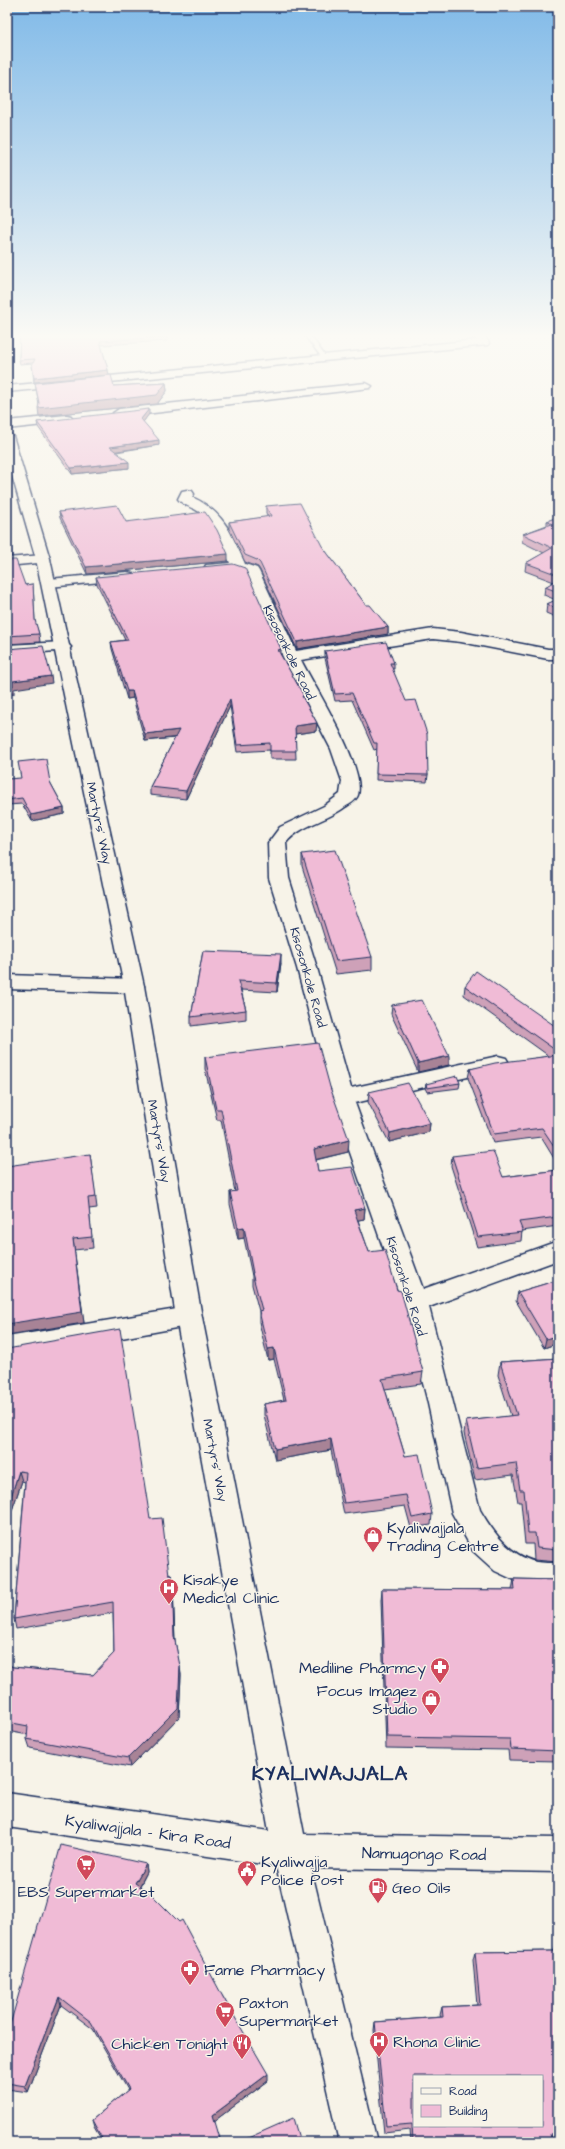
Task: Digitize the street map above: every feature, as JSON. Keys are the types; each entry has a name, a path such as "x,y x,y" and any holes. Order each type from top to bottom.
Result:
{"street":[{"name":"Martyrs' Way","path":"7,436 43,558 134,986 189,1317 290,1851 358,2142"},
{"path":"187,494 185,500 199,504 218,520 239,566 192,570"},
{"path":"7,562 43,558"},
{"name":"Kisosonkole Road","path":"239,566 252,571 291,657 340,749 351,781 349,796 330,810 286,831 277,842 279,878 307,968 342,1098 415,1302 440,1399 466,1513 483,1542 505,1562 534,1575 558,1577"},
{"path":"49,584 148,574"},
{"path":"291,657 433,634 461,637 548,654 558,654"},
{"path":"7,650 63,647"},
{"path":"7,982 134,986"},
{"path":"342,1098 498,1063"},
{"path":"415,1302 558,1250"},
{"path":"7,1348 189,1317"},
{"name":"Kyaliwajjala - Kira Road","path":"7,1810 290,1851"},
{"name":"Namugongo Road","path":"290,1851 558,1855"}],"building":[{"path":"45,433 153,433 159,440 110,447 129,462 71,468"},
{"path":"300,503 322,546 366,605 370,605 388,627 297,642 260,563 257,560 245,555 229,522 271,516 266,506"},
{"path":"117,505 126,522 205,512 217,530 228,554 86,567 59,512"},
{"path":"558,517 558,575 526,563 552,548 523,534 552,524 547,521"},
{"path":"7,537 11,549 7,550"},
{"path":"7,560 16,560 25,585 33,584 35,620 39,634 7,636"},
{"path":"233,564 245,568 281,649 278,650 304,696 302,696 317,723 295,726 296,751 270,751 270,743 237,745 230,699 186,791 150,787 179,730 145,734 132,691 127,691 111,642 128,640 96,577"},
{"path":"558,579 558,592 545,587"},
{"path":"558,599 558,609 547,604"},
{"path":"386,642 394,663 390,663 406,701 416,700 427,734 428,775 376,774 377,743 374,743 352,693 335,694 325,651"},
{"path":"43,646 51,676 13,681 13,686 7,687 7,649"},
{"path":"46,759 50,782 64,808 31,815 22,798 7,800 7,779 21,778 18,762"},
{"path":"335,850 372,957 336,961 302,854"},
{"path":"203,951 281,954 277,983 238,981 246,1010 191,1017"},
{"path":"476,971 558,1028 558,1052 465,986"},
{"path":"422,1000 449,1056 418,1063 392,1005"},
{"path":"318,1043 330,1087 349,1140 314,1149 318,1171 352,1167 365,1208 354,1210 369,1252 385,1250 397,1290 401,1291 423,1372 382,1379 405,1456 419,1454 432,1514 412,1518 406,1495 344,1503 331,1439 275,1449 264,1404 286,1400 274,1348 268,1349 259,1311 262,1310 252,1273 244,1227 238,1228 230,1192 237,1191 221,1109 216,1109 205,1057"},
{"path":"558,1055 558,1152 542,1128 494,1134 470,1069 495,1063"},
{"path":"457,1076 460,1083 427,1088 426,1084"},
{"path":"408,1083 430,1123 390,1133 369,1092"},
{"path":"493,1151 503,1177 558,1170 558,1217 519,1222 523,1232 478,1237 452,1156"},
{"path":"90,1154 96,1197 88,1198 92,1237 73,1239 82,1312 7,1324 7,1166"},
{"path":"558,1280 558,1335 546,1339 518,1292"},
{"path":"120,1329 150,1519 162,1518 169,1575 172,1575 174,1636 180,1666 178,1708 128,1758 27,1739 28,1726 7,1722 7,1664 13,1667 93,1675 114,1653 113,1602 14,1619 26,1472 19,1471 9,1503 7,1503 7,1349"},
{"path":"558,1358 558,1550 537,1548 535,1533 528,1533 524,1490 520,1490 516,1463 477,1468 466,1421 517,1415 500,1362"},
{"path":"514,1579 558,1580 558,1751 511,1749 510,1739 387,1737 382,1589 515,1590"},
{"path":"61,1845 146,1864 135,1883 152,1895 179,1922 182,1920 223,1997 268,2074 213,2115 221,2142 104,2142 92,2120 129,2089 91,2022 59,1997 25,2086 7,2083 7,2032"},
{"path":"556,1943 558,1943 558,2133 550,2134 552,2142 413,2142 412,2124 386,2126 375,2022 443,2017 442,2007 480,2005 475,1952 557,1951"},
{"path":"293,2118 300,2142 239,2142"}],"place":[{"name":"Kyaliwajjala Trading Centre","path":"373,1553"},
{"name":"Kisakye Medical Clinic","path":"169,1605"},
{"name":"Mediline Pharmcy","path":"440,1684"},
{"name":"Focus Imagez Studio","path":"431,1716"},
{"name":"EBS Supermarket","path":"86,1881"},
{"name":"Kyaliwajja Police Post","path":"247,1887"},
{"name":"Geo Oils","path":"378,1904"},
{"name":"Fame Pharmacy","path":"190,1986"},
{"name":"Paxton Supermarket","path":"225,2028"},
{"name":"Rhona Clinic","path":"379,2058"},
{"name":"Chicken Tonight","path":"242,2060"}],"district":[{"name":"KYALIWAJJALA","path":"330,1773"}]}
